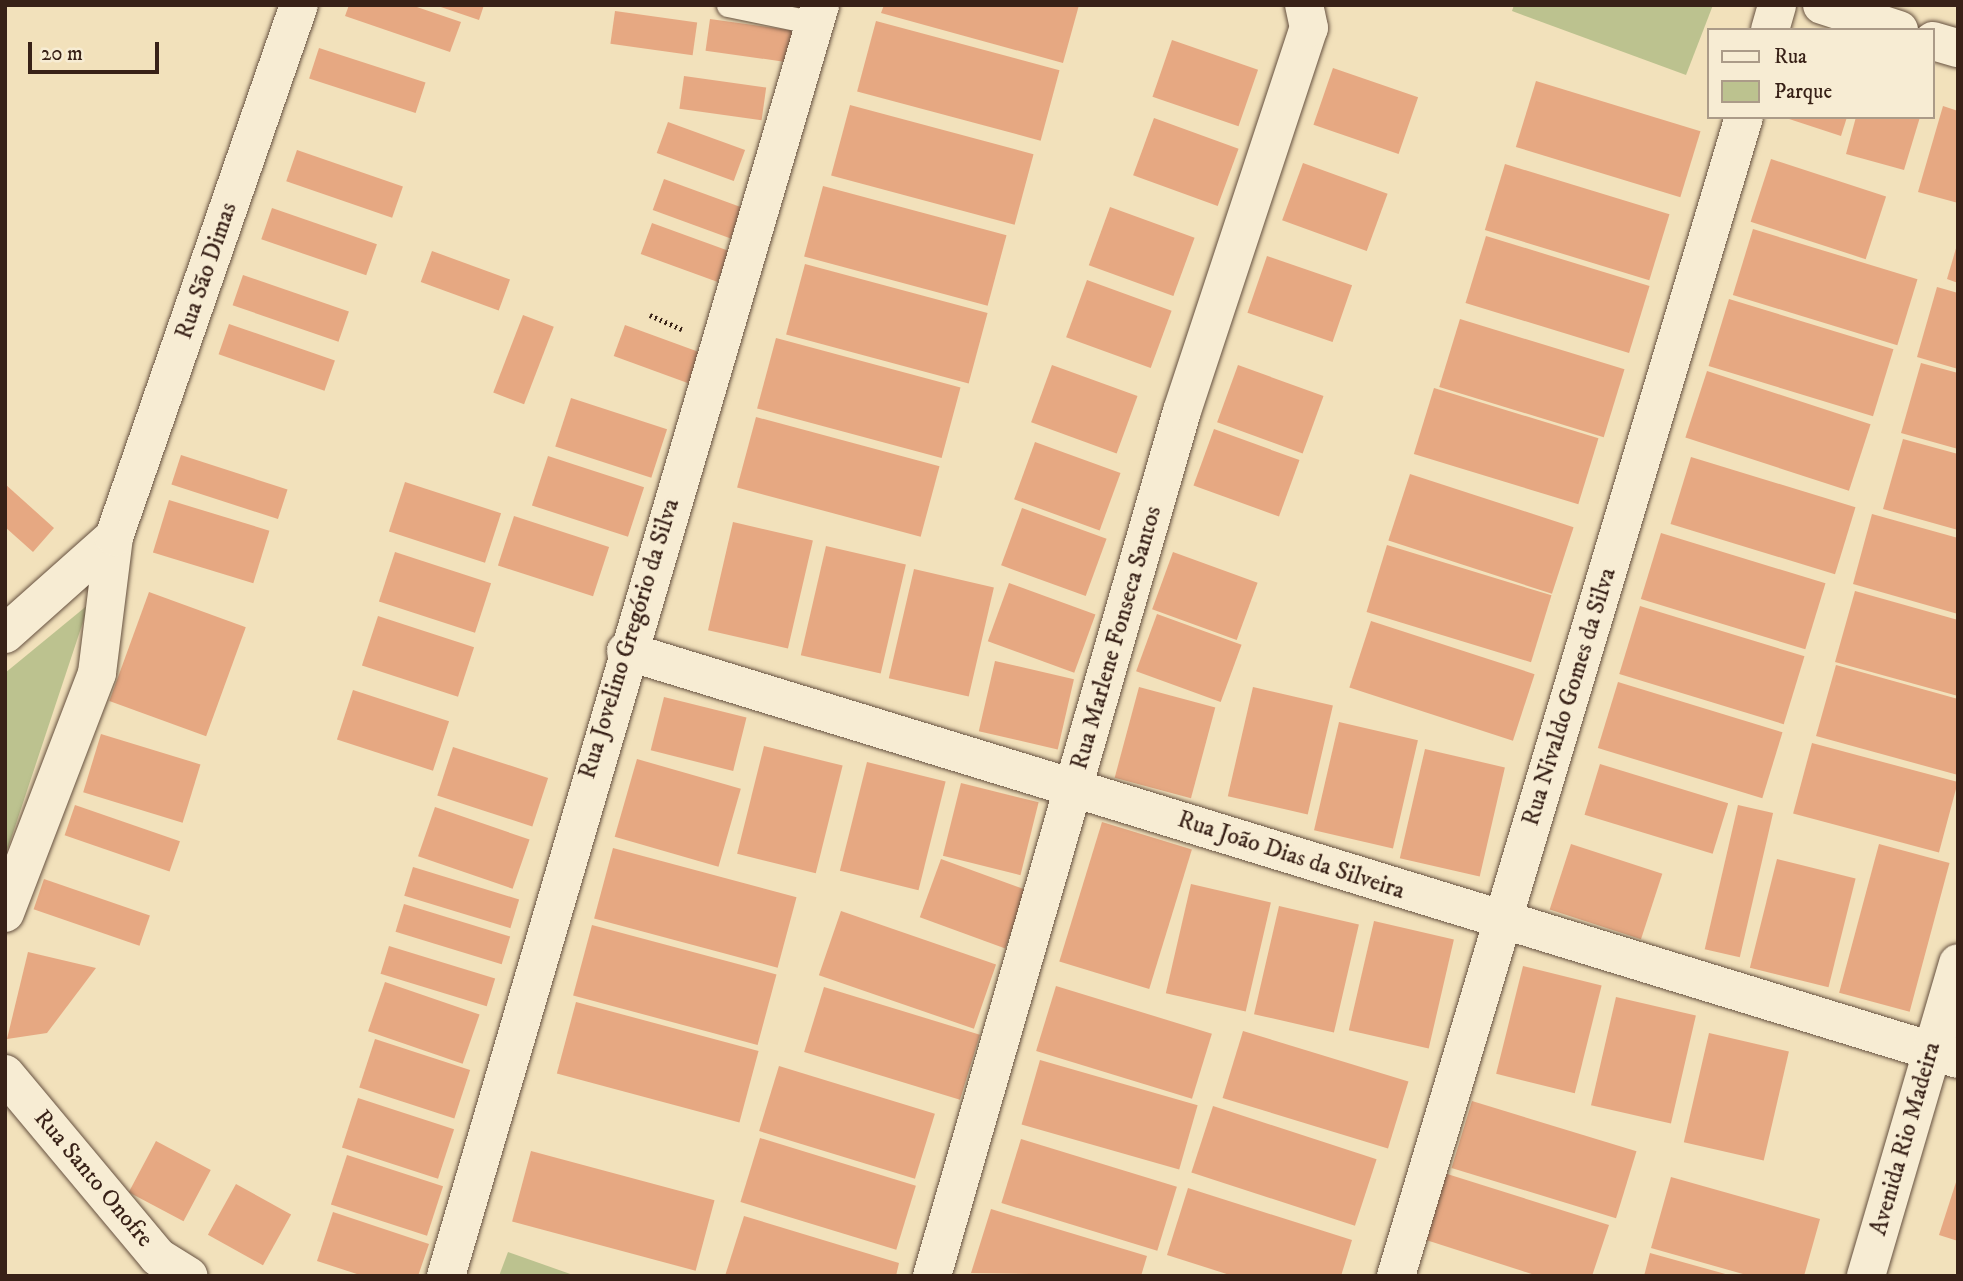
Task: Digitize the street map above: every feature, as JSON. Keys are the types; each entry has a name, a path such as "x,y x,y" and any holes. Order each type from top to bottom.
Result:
{"street":[{"name":"Rua São Dimas","path":"5,913 97,673 114,537 299,5"},
{"name":"Rua Marlene Fonseca Santos","path":"932,1276 1182,411 1309,28 1304,5"},
{"path":"1771,28 1777,5"},
{"path":"1822,5 1893,28"},
{"name":"Rua Jovelino Gregório da Silva","path":"446,1276 626,650 818,14"},
{"path":"1935,42 1958,48"},
{"name":"Rua Nivaldo Gomes da Silva","path":"1396,1276 1743,119"},
{"name":"Rua São Dimas","path":"5,634 114,537"},
{"name":"Rua João Dias da Silveira","path":"626,650 1074,786 1502,923 1944,1055"},
{"name":"Avenida Rio Madeira","path":"1867,1276 1944,1055 1958,963"},
{"name":"Rua Santo Onofre","path":"5,1073 166,1269"}],"lane":[{"path":"728,5 818,14"}],"green space":[{"path":"1514,5 1713,5 1686,75 1512,11"},
{"path":"89,604 5,857 5,673"},
{"path":"508,1252 576,1276 499,1276"}],"building":[{"path":"349,5 411,5 461,22 450,52 345,16"},
{"path":"435,5 484,5 479,20"},
{"path":"884,5 1079,5 1063,63 881,13"},
{"path":"615,11 697,23 693,55 610,44"},
{"path":"710,19 793,31 789,62 706,51"},
{"path":"876,21 1060,70 1041,141 857,92"},
{"path":"1172,40 1258,70 1239,126 1152,97"},
{"path":"319,48 426,83 416,113 309,78"},
{"path":"1333,68 1418,97 1399,154 1313,125"},
{"path":"684,76 766,88 762,120 679,109"},
{"path":"1536,81 1700,131 1680,197 1516,147"},
{"path":"850,105 1034,154 1015,225 831,176"},
{"path":"1943,106 1958,111 1958,203 1918,192"},
{"path":"1154,118 1239,149 1218,206 1133,175"},
{"path":"1789,119 1846,119 1841,136"},
{"path":"1855,119 1919,119 1904,170 1846,154"},
{"path":"668,122 745,150 734,181 657,153"},
{"path":"297,150 403,186 392,218 286,181"},
{"path":"1771,159 1886,196 1866,259 1751,222"},
{"path":"1303,163 1388,194 1367,251 1282,220"},
{"path":"1505,164 1669,214 1649,280 1485,230"},
{"path":"664,179 742,207 731,238 653,210"},
{"path":"823,186 1007,235 988,306 804,257"},
{"path":"1110,207 1195,238 1173,296 1089,265"},
{"path":"272,208 377,244 366,275 261,239"},
{"path":"652,223 729,251 718,282 641,254"},
{"path":"1753,229 1917,279 1897,345 1733,295"},
{"path":"1486,236 1650,286 1629,353 1466,303"},
{"path":"1958,245 1958,283 1947,279"},
{"path":"432,251 510,279 499,310 421,282"},
{"path":"1267,256 1352,285 1333,342 1247,313"},
{"path":"805,264 988,313 969,383 786,335"},
{"path":"243,275 349,311 338,342 233,305"},
{"path":"1087,280 1172,311 1151,368 1066,337"},
{"path":"1937,287 1958,293 1958,369 1917,357"},
{"path":"1729,299 1893,349 1873,416 1709,366"},
{"path":"523,315 554,327 524,404 493,392"},
{"path":"1460,319 1624,369 1604,437 1439,387"},
{"path":"229,324 335,360 324,391 219,354"},
{"path":"625,325 703,353 692,384 614,356"},
{"path":"776,338 960,387 942,458 757,409"},
{"path":"1921,363 1958,373 1958,449 1901,433"},
{"path":"1052,365 1138,396 1117,453 1031,422"},
{"path":"1238,365 1324,396 1303,453 1217,422"},
{"path":"1707,371 1871,424 1849,491 1685,438"},
{"path":"1434,388 1598,438 1578,504 1414,454"},
{"path":"571,398 667,429 651,478 555,447"},
{"path":"756,417 940,466 921,537 737,488"},
{"path":"1214,429 1300,460 1279,517 1193,485"},
{"path":"1903,439 1958,454 1958,530 1883,509"},
{"path":"1035,442 1121,473 1100,530 1014,499"},
{"path":"181,455 288,490 278,519 171,484"},
{"path":"548,456 644,487 628,537 532,505"},
{"path":"1691,457 1855,507 1835,574 1671,524"},
{"path":"1410,474 1574,527 1552,594 1388,541"},
{"path":"405,482 501,513 485,563 389,531"},
{"path":"5,484 54,528 33,552 5,527"},
{"path":"169,500 269,531 253,583 153,553"},
{"path":"1022,508 1107,539 1086,596 1001,565"},
{"path":"1872,514 1958,538 1958,614 1853,584"},
{"path":"514,516 609,547 593,596 498,565"},
{"path":"733,522 813,540 788,649 708,630"},
{"path":"1661,533 1825,583 1805,649 1641,599"},
{"path":"1387,545 1551,595 1531,662 1367,612"},
{"path":"826,546 906,564 881,674 801,655"},
{"path":"395,552 491,583 475,633 379,601"},
{"path":"1173,552 1258,583 1237,640 1152,609"},
{"path":"914,569 994,587 969,697 889,678"},
{"path":"1009,583 1095,614 1074,673 988,641"},
{"path":"1855,591 1958,620 1958,696 1835,662"},
{"path":"149,592 246,627 206,736 109,701"},
{"path":"1640,606 1804,656 1784,724 1619,674"},
{"path":"1157,614 1242,645 1221,702 1136,671"},
{"path":"378,616 474,647 458,697 362,665"},
{"path":"1371,621 1535,674 1513,741 1349,688"},
{"path":"995,661 1074,679 1058,749 979,731"},
{"path":"1836,665 1958,699 1958,775 1816,736"},
{"path":"1618,682 1782,732 1762,798 1598,748"},
{"path":"1139,687 1215,707 1191,798 1115,778"},
{"path":"1253,687 1333,705 1308,815 1228,796"},
{"path":"353,690 449,721 433,771 337,739"},
{"path":"664,697 746,718 733,771 651,750"},
{"path":"1339,722 1418,740 1393,848 1314,830"},
{"path":"101,734 200,764 183,823 83,792"},
{"path":"1812,743 1958,782 1939,853 1793,814"},
{"path":"764,746 843,766 816,873 737,854"},
{"path":"453,747 548,778 532,826 437,796"},
{"path":"1425,749 1505,767 1480,877 1400,858"},
{"path":"637,759 741,789 718,867 615,837"},
{"path":"867,762 946,782 918,890 840,871"},
{"path":"1600,764 1728,803 1713,854 1585,815"},
{"path":"961,783 1039,802 1020,875 943,856"},
{"path":"75,805 180,841 170,871 65,835"},
{"path":"1738,805 1773,813 1740,957 1705,949"},
{"path":"435,807 530,840 513,889 418,856"},
{"path":"1102,822 1192,849 1149,989 1059,962"},
{"path":"1571,844 1662,874 1641,939 1550,910"},
{"path":"1879,844 1950,863 1910,1012 1839,993"},
{"path":"613,848 797,897 778,968 594,919"},
{"path":"941,859 1027,890 1005,948 920,917"},
{"path":"1777,859 1856,879 1828,987 1750,968"},
{"path":"413,867 519,899 510,928 404,896"},
{"path":"44,879 150,915 139,946 34,909"},
{"path":"1191,884 1271,902 1246,1012 1166,993"},
{"path":"404,904 510,936 502,964 396,932"},
{"path":"1279,906 1359,924 1334,1033 1254,1014"},
{"path":"841,911 996,964 974,1029 819,975"},
{"path":"1374,921 1454,939 1429,1049 1349,1030"},
{"path":"592,925 776,974 758,1045 573,996"},
{"path":"389,946 495,978 487,1006 381,974"},
{"path":"28,952 96,968 47,1033 7,1039"},
{"path":"1523,966 1602,986 1575,1093 1496,1074"},
{"path":"385,982 480,1015 463,1064 368,1031"},
{"path":"1056,986 1212,1034 1192,1099 1036,1051"},
{"path":"824,987 980,1035 960,1100 804,1052"},
{"path":"1616,997 1696,1015 1671,1124 1591,1105"},
{"path":"576,1002 759,1051 739,1122 557,1073"},
{"path":"1243,1031 1408,1082 1388,1149 1223,1098"},
{"path":"1709,1033 1789,1051 1764,1161 1684,1142"},
{"path":"375,1039 470,1070 454,1118 359,1088"},
{"path":"1040,1060 1198,1105 1179,1170 1022,1124"},
{"path":"779,1066 935,1114 915,1179 759,1131"},
{"path":"358,1098 454,1129 438,1179 342,1147"},
{"path":"1472,1101 1636,1151 1616,1218 1452,1168"},
{"path":"1213,1106 1377,1159 1355,1226 1191,1173"},
{"path":"760,1138 916,1186 896,1250 740,1202"},
{"path":"1021,1139 1177,1187 1157,1251 1001,1203"},
{"path":"156,1141 211,1170 184,1221 129,1192"},
{"path":"531,1151 715,1200 696,1271 512,1222"},
{"path":"347,1155 443,1186 427,1236 331,1204"},
{"path":"1444,1173 1609,1225 1592,1276 1538,1276 1423,1239"},
{"path":"1958,1176 1958,1241 1939,1235"},
{"path":"1671,1177 1820,1219 1804,1276 1750,1276 1651,1248"},
{"path":"236,1184 291,1215 263,1265 208,1235"},
{"path":"1188,1188 1352,1240 1341,1276 1233,1276 1167,1255"},
{"path":"991,1209 1147,1256 1141,1276 971,1273"},
{"path":"333,1212 429,1244 418,1276 363,1276 317,1261"},
{"path":"744,1216 899,1263 896,1276 725,1276"},
{"path":"1650,1253 1729,1275 1729,1276 1644,1276"}]}
